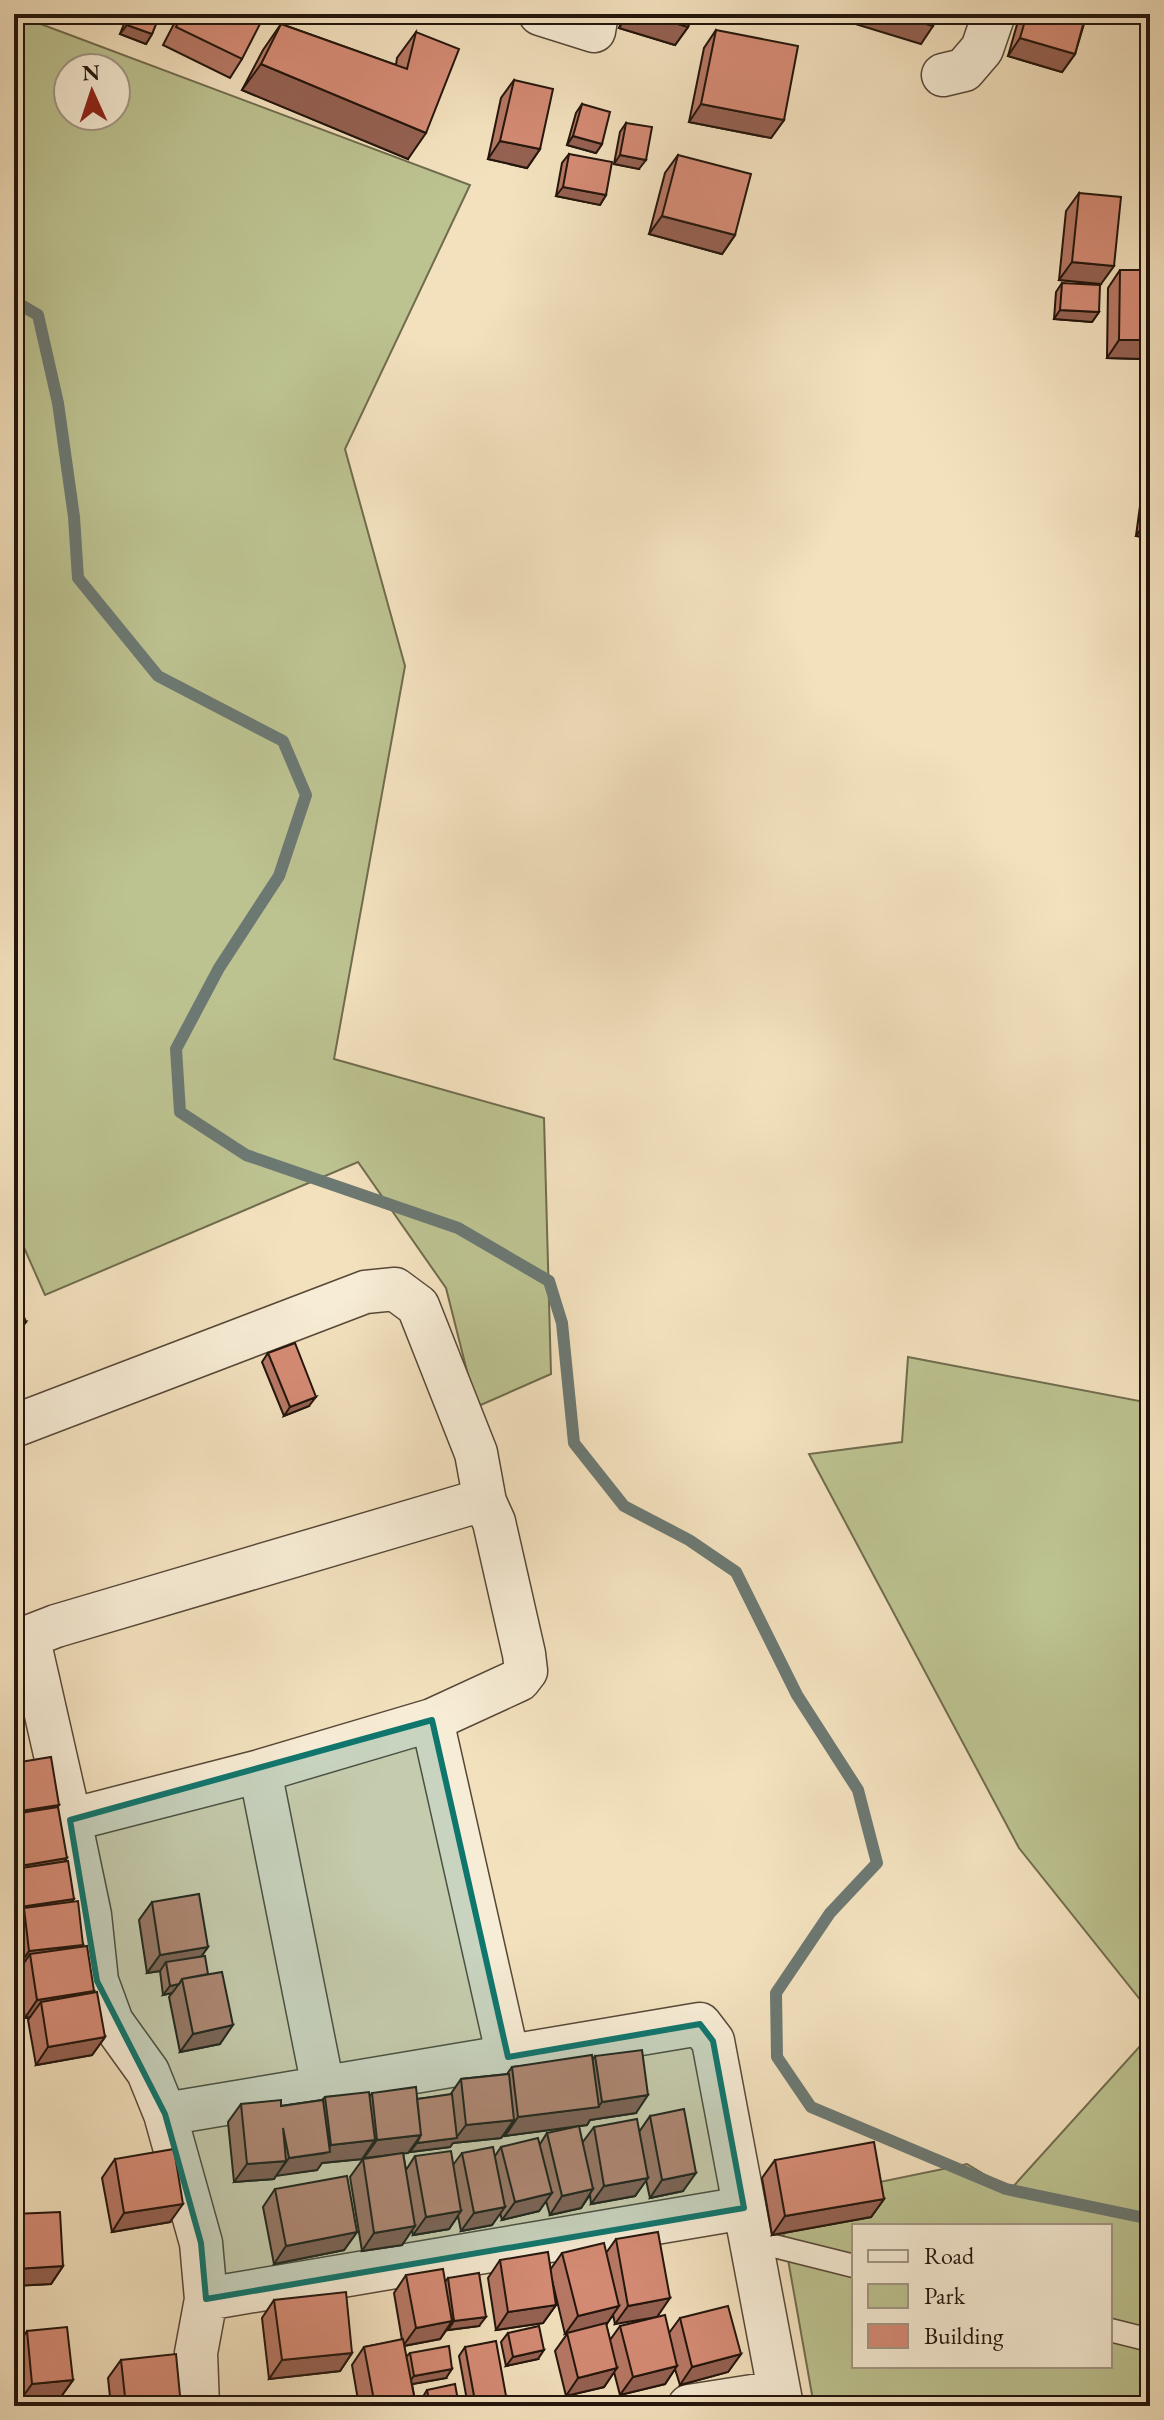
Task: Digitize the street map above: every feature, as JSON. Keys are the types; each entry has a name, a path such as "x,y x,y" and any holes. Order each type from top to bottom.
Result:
{"street":[{"path":"540,14 594,31 597,14"},
{"path":"943,75 964,70 982,49 994,14"},
{"path":"14,1426 365,1292 395,1289 418,1306 476,1453 526,1671 519,1680 432,1720 260,1771 70,1820"},
{"path":"198,2406 196,2353 206,2299 201,2243 165,2114 148,2072 112,2022 97,1981 90,1915 70,1820 32,1653 20,1622 56,1626 469,1504 485,1502"},
{"path":"432,1720 508,2057"},
{"path":"260,1771 323,2087"},
{"path":"165,2114 700,2024 713,2041 781,2399 689,2406"},
{"path":"206,2299 747,2224"}],"lane":[{"path":"747,2224 852,2265"},
{"path":"1112,2330 1150,2340"}],"highlighted area":[{"path":"432,1720 508,2057 700,2024 713,2041 744,2208 206,2299 201,2243 165,2114 97,1981 70,1820"}],"green space":[{"path":"14,14 115,52 52,52 52,132 132,132 132,58 470,185 345,449 405,666 334,1059 544,1118 551,1374 476,1407 446,1288 358,1162 45,1295 14,1225"},
{"path":"908,1357 1150,1403 1150,2012 1019,1848 809,1454 902,1442"},
{"path":"1150,2035 1150,2406 814,2406 778,2203 967,2164 1010,2190"}],"building":[{"path":"131,14 160,14 152,34 127,25"},
{"path":"182,14 241,14 260,24 242,59 176,27"},
{"path":"645,14 692,14 688,27"},
{"path":"894,14 937,14 933,26"},
{"path":"1027,14 1086,14 1075,54 1020,38"},
{"path":"281,24 407,69 416,32 459,49 426,133 261,64"},
{"path":"716,30 798,46 784,120 701,104"},
{"path":"514,80 553,89 540,149 500,141"},
{"path":"582,104 610,112 602,144 573,136"},
{"path":"626,123 652,127 646,160 620,155"},
{"path":"569,154 612,162 606,195 563,187"},
{"path":"678,155 751,174 735,235 662,216"},
{"path":"1079,193 1121,197 1114,266 1072,262"},
{"path":"1120,270 1150,270 1150,340 1119,340"},
{"path":"1062,283 1100,285 1099,312 1060,310"},
{"path":"14,1293 26,1322 14,1326"},
{"path":"295,1343 316,1397 290,1407 268,1353"},
{"path":"51,1757 59,1805 14,1812 14,1763"},
{"path":"58,1807 67,1858 14,1867 14,1814"},
{"path":"68,1861 74,1899 20,1907 15,1869"},
{"path":"199,1894 208,1947 160,1955 152,1902"},
{"path":"78,1901 83,1945 29,1951 24,1908"},
{"path":"87,1946 94,1991 37,2000 30,1954"},
{"path":"205,1956 208,1974 182,1979 179,1984 170,1986 166,1962"},
{"path":"222,1972 233,2025 193,2034 182,1979"},
{"path":"97,1992 105,2037 48,2047 41,2002"},
{"path":"642,2050 648,2095 602,2102 595,2056"},
{"path":"592,2055 599,2107 518,2117 512,2067"},
{"path":"509,2074 514,2120 466,2125 461,2079"},
{"path":"416,2087 421,2135 377,2140 372,2093"},
{"path":"369,2092 375,2140 331,2145 325,2097"},
{"path":"452,2094 457,2138 417,2143 421,2135 417,2099"},
{"path":"281,2100 281,2106 323,2100 330,2152 289,2158 283,2128 286,2161 247,2164 241,2104"},
{"path":"684,2109 696,2173 662,2180 650,2116"},
{"path":"637,2119 648,2178 604,2186 594,2127"},
{"path":"579,2126 593,2189 562,2196 547,2133"},
{"path":"538,2138 552,2193 515,2202 501,2147"},
{"path":"874,2142 884,2199 785,2216 775,2160"},
{"path":"493,2147 505,2207 474,2213 462,2153"},
{"path":"174,2149 183,2204 124,2213 115,2159"},
{"path":"451,2151 461,2211 426,2217 415,2156"},
{"path":"403,2153 415,2226 374,2233 363,2159"},
{"path":"347,2176 357,2232 286,2246 275,2189"},
{"path":"60,2212 63,2266 16,2269 14,2214"},
{"path":"658,2232 670,2298 628,2306 616,2239"},
{"path":"604,2243 619,2306 578,2316 562,2253"},
{"path":"548,2252 556,2305 508,2312 500,2260"},
{"path":"443,2269 452,2321 416,2328 406,2275"},
{"path":"479,2273 486,2317 454,2321 448,2278"},
{"path":"346,2292 352,2353 282,2360 274,2300"},
{"path":"728,2306 741,2354 692,2367 680,2318"},
{"path":"665,2315 677,2366 633,2377 620,2326"},
{"path":"606,2323 617,2368 578,2378 567,2333"},
{"path":"539,2326 544,2350 513,2357 508,2333"},
{"path":"67,2327 73,2380 32,2384 27,2331"},
{"path":"403,2339 416,2406 375,2406 364,2347"},
{"path":"496,2341 506,2396 475,2401 465,2347"},
{"path":"449,2346 452,2369 414,2376 410,2353"},
{"path":"176,2354 181,2406 126,2406 121,2360"},
{"path":"455,2384 459,2406 430,2406 427,2390"}],"waterway":[{"path":"14,301 38,315 58,403 74,517 78,578 158,676 283,741 306,795 279,876 219,968 176,1049 180,1112 246,1155 458,1228 549,1281 562,1323 574,1443 624,1506 689,1540 736,1572 797,1695 858,1790 877,1863 830,1913 776,1993 777,2057 811,2107 1006,2189 1150,2219"}]}
